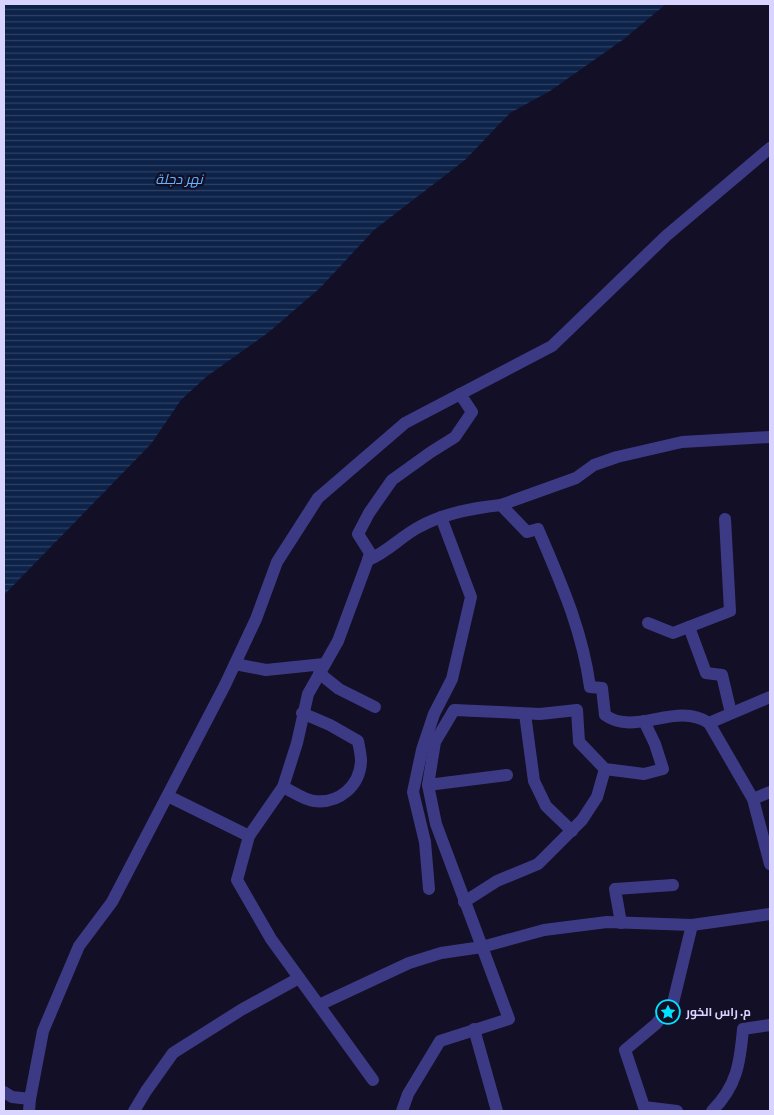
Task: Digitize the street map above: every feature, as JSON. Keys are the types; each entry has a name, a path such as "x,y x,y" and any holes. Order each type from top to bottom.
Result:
{"street":[{"path":"4,1092 30,1105 43,1031 79,946 112,902 235,664 256,619 277,562 318,498 405,423 552,346 666,236 770,148"},
{"path":"373,1080 271,939 236,880 249,836 283,787 297,743 302,713 308,694 338,641 368,560 370,553 358,534 369,513 392,480 455,437 472,412 460,394"},
{"path":"368,560 393,547 399,539 441,516 500,505 576,478 594,465 617,457 682,442 770,437"},
{"path":"500,505 526,532 538,529 566,592 585,651 590,687 602,688 605,715 614,722 644,722 677,715 697,715 709,723 753,799 770,864"},
{"path":"429,889 425,842 413,792 422,750 434,714 452,678 471,597 441,516"},
{"path":"648,623 673,633 730,611 725,519"},
{"path":"689,628 706,673 722,675 730,713"},
{"path":"235,664 266,670 322,669"},
{"path":"322,669 339,689 375,707"},
{"path":"709,723 770,697"},
{"path":"402,1111 408,1094 440,1041 509,1019 436,824 428,785 435,742 454,710 525,714 566,713 577,710 579,742 605,769 644,774 663,769 655,744 644,722"},
{"path":"283,787 312,801 328,801 343,796 353,786 361,762 358,741 330,725 302,713"},
{"path":"525,714 534,781 546,806 572,831"},
{"path":"464,902 497,881 538,864 582,820 597,797 605,769"},
{"path":"428,785 507,775"},
{"path":"753,799 770,792"},
{"path":"168,796 249,836"},
{"path":"621,923 615,889 672,885"},
{"path":"319,1005 409,963 441,953 482,947 544,930 621,923 692,925 770,914"},
{"path":"677,1111 644,1107 625,1050 656,1024 672,1003 692,925"},
{"path":"134,1111 146,1090 173,1053 241,1010 299,978"},
{"path":"712,1111 726,1097 740,1062 743,1029 770,1025"},
{"path":"474,1029 497,1111"}],"water":[{"name":"نهر دجلة","path":"4,4 666,4 624,39 550,91 510,113 465,160 374,230 320,288 269,332 206,377 181,400 151,444 4,595"}],"place":[{"name":"م. راس الخور","path":"668,1012"}]}
